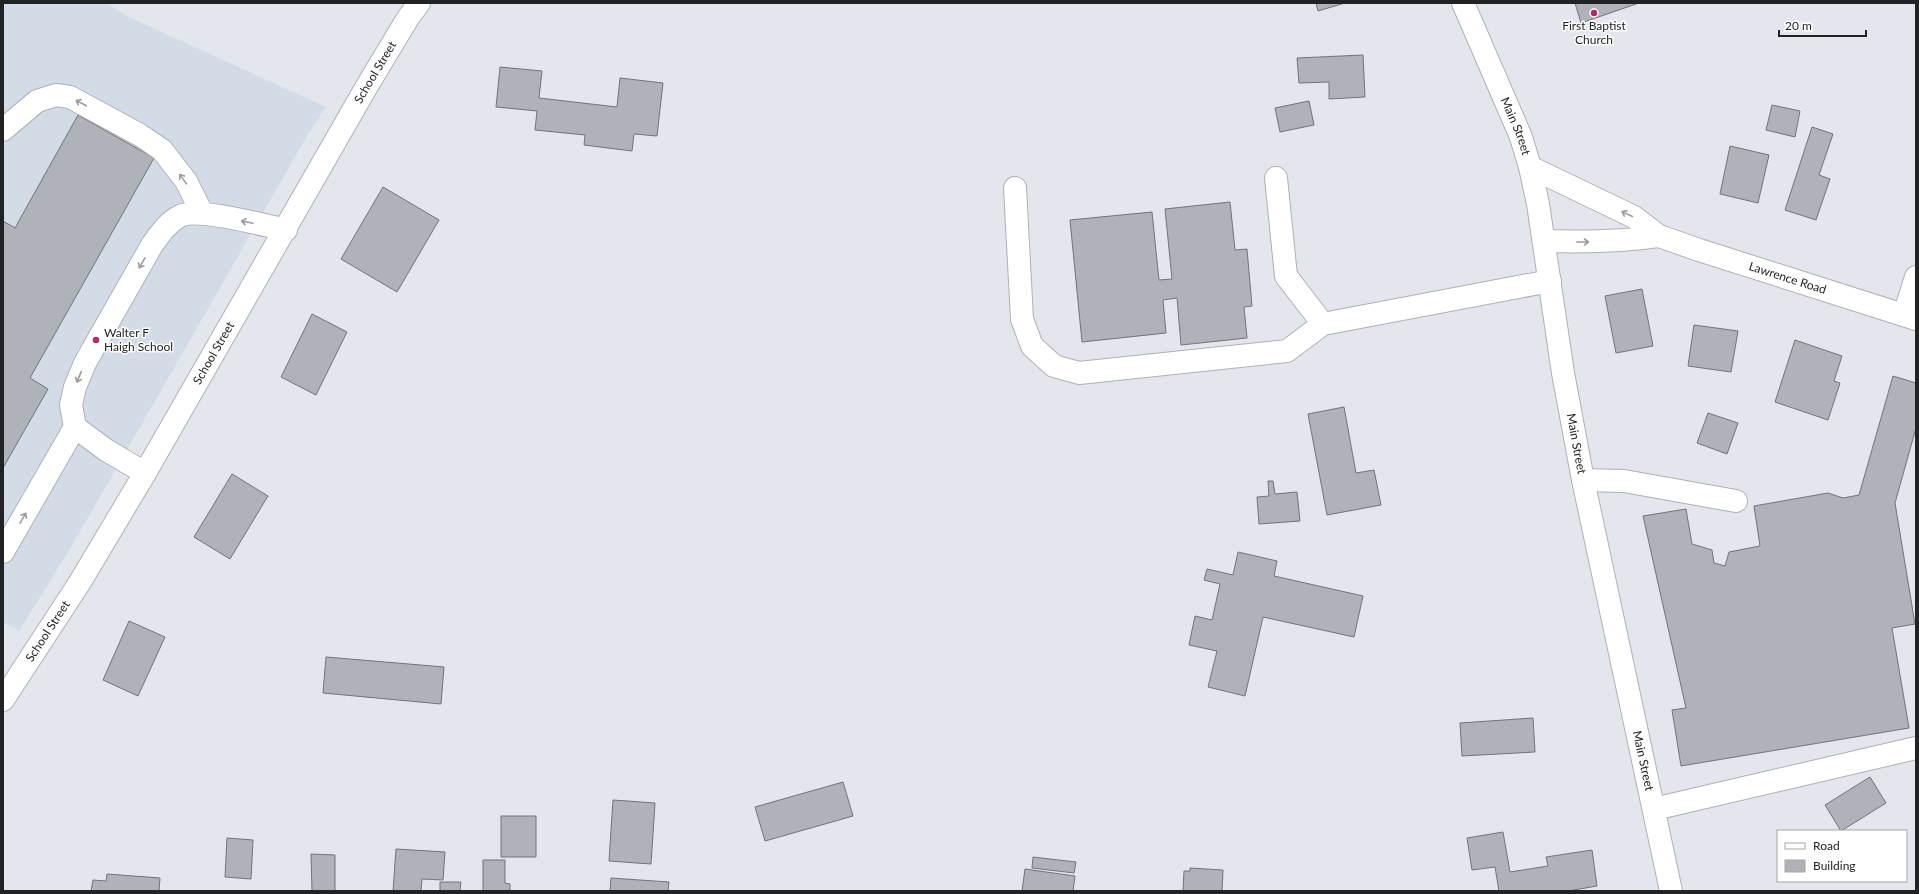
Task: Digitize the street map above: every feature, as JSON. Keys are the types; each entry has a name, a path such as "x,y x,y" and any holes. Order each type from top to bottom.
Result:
{"street":[{"name":"School Street","path":"3,700 80,582 286,230 367,86 408,18 419,3"},
{"name":"Main Street","path":"1463,3 1521,137 1530,167 1544,241 1563,373 1583,480 1671,891"},
{"path":"3,130 37,100 56,95 70,97 140,135 162,150 186,181 202,213"},
{"name":"Lawrence Road","path":"1530,167 1634,218 1659,236 1910,317"},
{"path":"1276,178 1286,276 1323,324"},
{"path":"1016,188 1022,318 1032,346 1054,366 1079,373 1287,351 1323,324 1550,281"},
{"path":"3,552 75,427 71,405 75,387 85,363 152,244 164,228 180,215 202,213 286,230"},
{"name":"Lawrence Road","path":"1544,241 1583,242 1630,240 1659,236"},
{"path":"1910,317 1916,277"},
{"path":"75,427 106,450 145,473"},
{"path":"1583,480 1624,481 1736,501"},
{"path":"1654,809 1916,748"}],"shaded area":[{"name":"Walter F Haigh School","path":"3,3 106,3 131,18 326,107 310,131 70,549 19,631 3,622"}],"building":[{"path":"1316,3 1345,3 1318,11"},
{"name":"First Baptist Church","path":"1575,3 1639,3 1581,23"},
{"path":"1363,55 1365,97 1329,99 1329,82 1299,83 1297,58"},
{"path":"500,67 542,71 539,98 617,107 620,78 663,83 657,136 634,134 632,151 584,145 585,135 535,130 537,111 496,107"},
{"path":"1309,101 1314,125 1280,132 1275,108"},
{"path":"1772,105 1800,111 1795,137 1766,130"},
{"path":"78,115 154,158 30,378 48,389 3,468 3,221 15,228"},
{"path":"1812,127 1833,134 1819,175 1830,179 1816,220 1785,210"},
{"path":"1730,146 1769,155 1758,203 1720,194"},
{"path":"383,187 439,220 397,292 341,259"},
{"path":"1230,202 1235,250 1247,249 1252,306 1244,307 1247,338 1181,345 1177,298 1163,300 1166,333 1082,342 1070,220 1152,212 1159,280 1172,279 1165,209"},
{"path":"1642,289 1653,346 1616,353 1605,296"},
{"path":"312,314 347,332 316,395 281,377"},
{"path":"1694,325 1738,331 1731,372 1688,366"},
{"path":"1795,340 1842,356 1834,381 1840,383 1828,420 1775,402"},
{"path":"1893,376 1916,383 1916,428 1895,503 1915,624 1892,628 1909,728 1681,766 1672,710 1686,708 1643,516 1686,509 1692,544 1712,550 1714,563 1725,566 1729,552 1760,546 1754,506 1828,493 1843,498 1859,495"},
{"path":"1344,407 1356,473 1374,470 1381,505 1327,515 1308,414"},
{"path":"1708,413 1738,423 1727,454 1697,443"},
{"path":"232,474 268,496 230,559 194,537"},
{"path":"1268,481 1273,481 1275,494 1297,492 1300,521 1259,524 1257,497 1269,496"},
{"path":"1238,552 1277,561 1274,576 1363,596 1354,637 1263,617 1245,696 1208,687 1217,651 1189,645 1195,616 1212,620 1220,584 1204,580 1207,569 1233,575"},
{"path":"129,621 165,637 138,696 103,680"},
{"path":"326,657 444,667 441,704 323,693"},
{"path":"1533,718 1535,752 1462,756 1460,723"},
{"path":"1870,777 1886,803 1843,830 1840,830 1825,805"},
{"path":"843,782 853,816 765,841 755,807"},
{"path":"613,800 655,803 651,864 609,861"},
{"path":"501,816 536,816 536,857 501,857"},
{"path":"1503,832 1510,872 1548,866 1546,857 1592,850 1597,886 1568,891 1499,891 1495,867 1472,870 1467,838"},
{"path":"227,838 253,840 251,879 225,877"},
{"path":"396,849 445,852 443,880 422,879 421,891 393,891"},
{"path":"311,854 335,855 335,891 312,891"},
{"path":"1033,857 1076,862 1074,873 1032,868"},
{"path":"483,860 505,860 505,883 510,884 510,891 483,891"},
{"path":"1190,868 1223,870 1222,891 1183,891 1184,871 1190,871"},
{"path":"1025,869 1075,876 1073,891 1022,891"},
{"path":"107,874 160,878 159,891 91,891 93,880 106,881"},
{"path":"611,878 669,882 668,891 610,891"},
{"path":"440,882 461,882 460,891 440,891"}],"place":[{"name":"First Baptist Church","path":"1594,13"},
{"name":"Walter F Haigh School","path":"96,340"}]}
